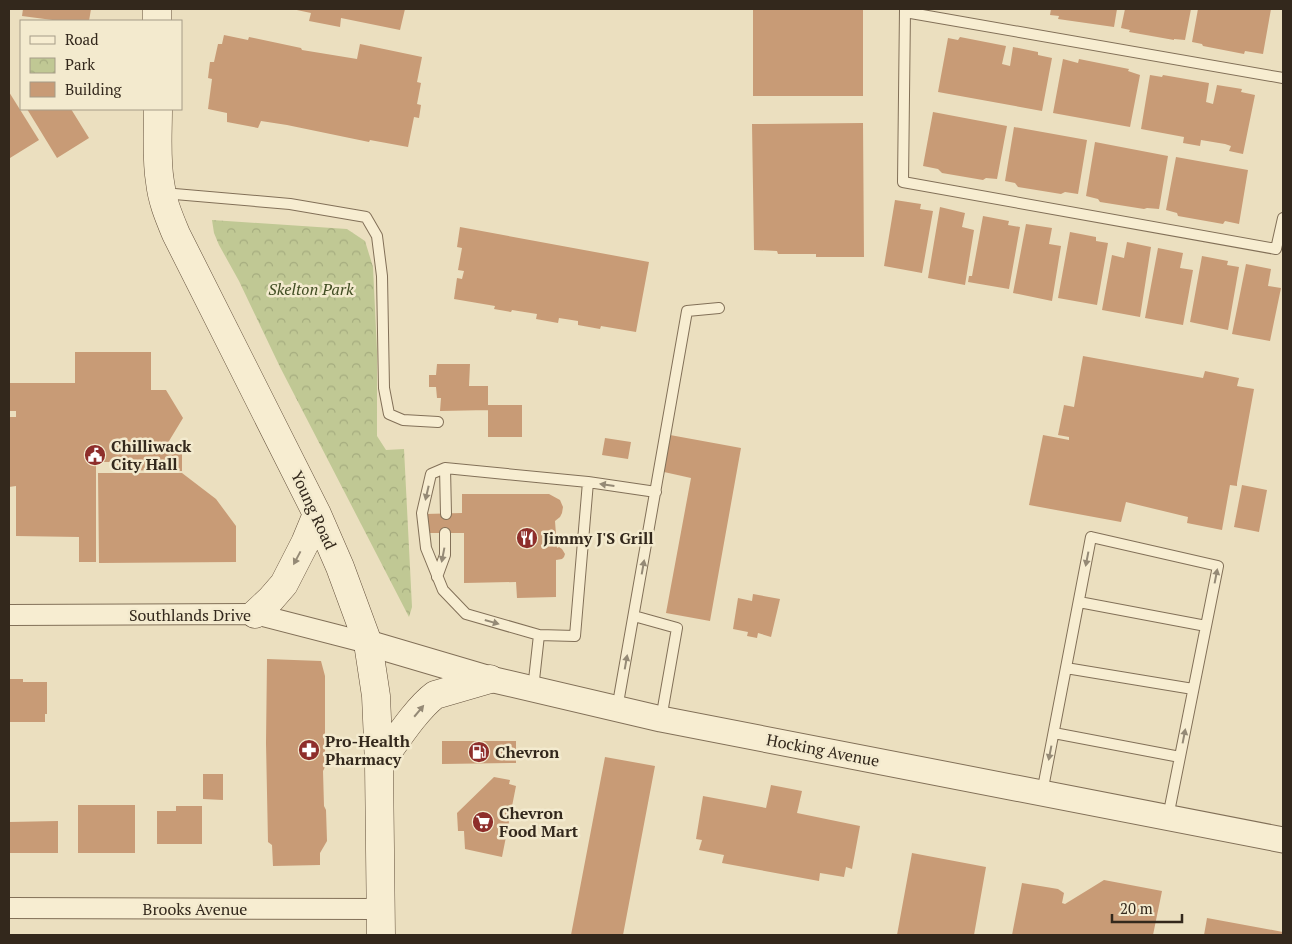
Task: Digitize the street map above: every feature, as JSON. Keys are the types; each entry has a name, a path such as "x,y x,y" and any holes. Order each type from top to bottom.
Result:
{"main road":[{"name":"Young Road","path":"158,110 159,172 162,193 176,234 317,514 340,568 368,643 376,696 381,922"},
{"path":"255,614 284,584 305,543 317,514"},
{"path":"379,764 416,715 435,695 490,679"}],"street":[{"name":"Southlands Drive","path":"9,615 255,614 368,643"},
{"name":"Hocking Avenue","path":"368,643 490,679 661,719 1283,840"},
{"name":"Brooks Avenue","path":"9,908 381,922"}],"lane":[{"path":"1283,78 906,10 903,182 1276,248 1283,218"},
{"path":"162,193 290,204 366,217 377,236 382,276 384,388 389,414 403,420 438,422"},
{"path":"618,709 687,311 719,308"},
{"path":"588,482 575,636 539,635 466,614 443,590 426,548 422,513 431,474 446,468 588,482 656,492"},
{"path":"446,468 446,514"},
{"path":"437,577 445,555 445,533"},
{"path":"1042,793 1091,537 1218,566 1168,818"},
{"path":"1078,602 1206,626"},
{"path":"634,616 678,628 661,719"},
{"path":"533,690 539,635"},
{"path":"1066,668 1193,689"},
{"path":"1054,733 1180,757"}],"green space":[{"name":"Skelton Park","path":"212,220 347,229 365,241 373,267 377,351 377,436 386,450 404,449 412,607 409,617 219,245 214,233"}],"building":[{"path":"23,9 91,9 89,20 52,20 22,16"},
{"path":"292,9 405,9 400,30 341,18 340,27 309,21 311,13"},
{"path":"753,9 863,9 863,96 753,96"},
{"path":"1051,9 1117,9 1114,27 1058,19 1059,16 1050,15"},
{"path":"1125,9 1191,9 1185,40 1174,40 1129,32 1130,30 1121,28"},
{"path":"1198,9 1271,9 1263,54 1245,51 1244,54 1192,42"},
{"path":"224,35 248,40 249,37 301,48 302,50 357,59 360,44 422,57 417,82 421,83 417,104 421,105 419,118 414,117 408,147 370,140 369,142 261,121 258,128 227,122 227,113 208,109 212,79 208,78 210,62 214,62 218,44 222,44"},
{"path":"960,37 1006,46 1002,64 1010,66 1013,47 1038,52 1038,55 1052,58 1042,111 938,92 948,38 958,40"},
{"path":"1063,59 1078,63 1079,59 1129,69 1128,71 1140,75 1130,127 1053,113"},
{"path":"1150,75 1162,77 1163,75 1209,83 1206,102 1213,104 1217,85 1242,89 1241,92 1255,95 1243,154 1229,151 1231,146 1225,144 1201,140 1200,146 1183,143 1184,137 1141,129"},
{"path":"9,92 39,140 9,157"},
{"path":"28,110 72,110 89,138 57,158"},
{"path":"933,112 1007,126 997,179 986,178 983,180 942,173 938,169 923,166"},
{"path":"863,123 864,257 816,257 816,254 778,254 777,251 754,250 752,124"},
{"path":"1014,127 1087,140 1078,194 1065,192 1061,194 1018,187 1015,183 1005,181"},
{"path":"1095,142 1168,156 1159,209 1144,209 1100,202 1098,199 1086,196"},
{"path":"1176,157 1248,170 1239,224 1225,221 1223,224 1178,216 1177,213 1166,210"},
{"path":"895,200 921,204 920,209 933,211 922,273 884,266"},
{"path":"940,207 965,213 962,227 974,230 965,285 928,278"},
{"path":"983,216 1009,221 1008,225 1020,227 1009,289 968,282 969,276 972,276"},
{"path":"1026,224 1052,228 1049,244 1061,246 1052,301 1013,293"},
{"path":"460,227 649,262 636,332 601,326 600,329 578,325 578,321 559,318 558,323 536,319 537,314 494,309 495,306 454,299 457,278 462,279 464,271 458,270 462,248 457,247"},
{"path":"1070,232 1096,237 1096,241 1108,243 1097,305 1058,298"},
{"path":"1127,242 1151,247 1140,317 1102,310 1112,255 1124,258"},
{"path":"1158,248 1183,253 1180,268 1193,270 1183,325 1145,318"},
{"path":"1202,256 1228,261 1227,265 1239,267 1228,330 1190,322"},
{"path":"1246,264 1271,269 1268,286 1281,288 1270,341 1232,334"},
{"name":"Chilliwack City Hall","path":"75,352 151,352 151,390 166,390 183,418 166,446 166,449 182,449 182,471 114,470 114,462 96,462 96,562 79,562 79,537 16,536 16,486 9,487 9,417 16,417 16,411 9,411 9,383 75,383"},
{"path":"1083,356 1203,378 1205,371 1239,378 1237,386 1254,389 1237,486 1230,485 1222,530 1187,523 1188,517 1126,502 1121,522 1029,505 1043,435 1069,440 1069,437 1058,435 1064,405 1074,407"},
{"path":"437,364 470,364 469,386 488,386 488,410 440,411 441,398 437,398 436,387 429,387 429,375 436,375"},
{"path":"488,405 522,405 522,437 488,437"},
{"path":"670,435 741,448 710,621 666,613 691,478 664,472"},
{"path":"605,438 631,442 628,459 602,455"},
{"path":"98,473 182,473 216,499 236,526 236,562 99,563"},
{"path":"1242,485 1267,490 1259,532 1234,527"},
{"path":"462,494 549,494 560,500 563,507 562,513 555,521 557,548 562,549 565,554 562,559 556,560 556,597 517,598 516,582 464,583 464,533 426,533 425,514 462,513"},
{"path":"753,594 780,599 771,637 758,633 757,638 747,636 748,632 733,629 738,598 752,601"},
{"path":"267,659 321,661 325,676 325,767 323,771 327,841 320,853 320,865 273,866 272,845 268,842"},
{"path":"9,679 23,679 23,682 47,682 47,714 45,714 45,722 9,722"},
{"name":"Chevron","path":"442,741 516,741 516,763 442,764"},
{"path":"605,757 655,766 623,935 571,935"},
{"path":"203,774 223,774 223,800 203,799"},
{"name":"Chevron Food Mart","path":"494,777 510,780 509,784 516,786 502,857 465,849 464,831 458,831 457,813"},
{"path":"771,785 802,791 797,813 860,826 852,869 846,867 844,877 820,873 819,881 722,863 724,855 699,850 702,840 696,839 703,796 766,808"},
{"path":"78,805 135,805 135,853 78,853"},
{"path":"176,806 202,806 202,844 157,844 157,811 176,811"},
{"path":"58,821 58,853 9,853 9,822"},
{"path":"912,853 986,867 974,935 897,935"},
{"path":"1104,880 1162,891 1153,935 1012,935 1022,883 1058,889 1064,893 1062,903 1065,904"},
{"path":"1207,918 1283,932 1283,935 1204,935"}],"place":[{"name":"Chilliwack City Hall","path":"95,455"},
{"name":"Jimmy J'S Grill","path":"527,538"},
{"name":"Pro-Health Pharmacy","path":"309,750"},
{"name":"Chevron","path":"479,752"},
{"name":"Chevron Food Mart","path":"483,822"}]}
